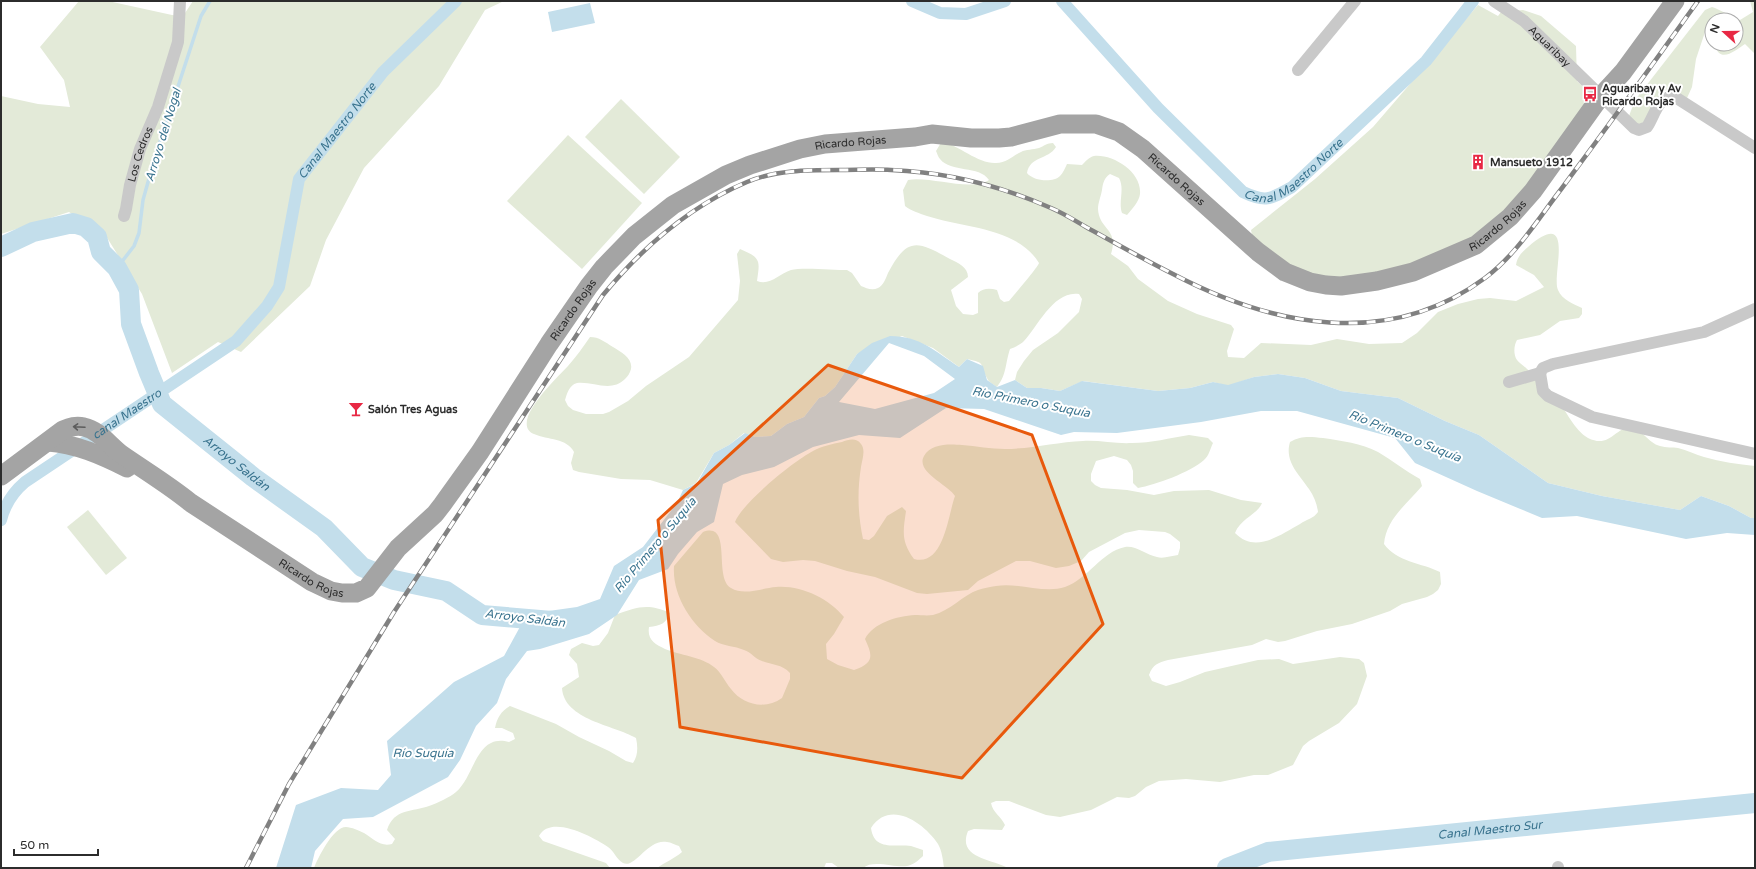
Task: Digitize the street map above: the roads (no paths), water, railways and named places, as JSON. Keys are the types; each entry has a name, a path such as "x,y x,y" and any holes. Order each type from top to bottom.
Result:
{"main road":[{"name":"Ricardo Rojas","path":"1,476 48,442 65,443 94,453 137,473 191,503 325,589 336,593 349,594 361,592 367,588 389,558 442,505 480,452 516,394 580,299 609,262 640,231 673,205 720,179 750,165 800,149 826,144 915,137 932,134 972,138 998,138 1011,137 1060,124 1096,124 1119,132 1143,149 1272,264 1285,272 1310,282 1341,286 1377,282 1397,277 1430,265 1454,253 1476,245 1510,217 1533,191 1601,96 1624,72 1675,1"}],"street":[{"name":"Los Cedros","path":"124,216 130,185 140,149 158,107 178,42 180,1"},
{"path":"1298,70 1354,1"},
{"name":"Aguaribay","path":"1494,1 1524,21 1629,125 1639,130 1647,127 1663,99 1670,96 1675,97 1755,148"},
{"path":"1755,309 1704,332 1553,364 1543,368 1540,373 1543,391 1548,396 1592,416 1755,454"},
{"path":"1509,382 1540,373"}],"water":[{"path":"590,3 595,23 552,32 548,12"},
{"name":"Río Suquía","path":"890,336 901,337 919,342 935,350 959,367 967,359 983,366 987,380 997,387 1015,380 1027,388 1041,388 1060,391 1082,381 1158,391 1190,388 1213,382 1228,385 1254,377 1278,374 1305,378 1341,391 1398,398 1445,421 1479,435 1548,483 1602,496 1680,510 1701,496 1729,506 1751,518 1755,518 1755,535 1727,533 1686,539 1577,516 1542,518 1415,463 1395,438 1297,411 1261,411 1201,422 1117,433 1074,432 1061,435 984,409 946,408 900,438 859,435 813,447 774,467 742,475 723,484 714,522 697,532 678,554 668,569 639,580 617,615 589,634 540,649 527,651 506,679 497,703 476,726 460,760 448,777 373,817 343,819 315,851 311,868 276,868 296,805 341,788 378,790 391,775 387,741 454,682 504,656 527,614 577,607 600,599 614,566 643,547 677,503 683,490 697,483 714,453 729,445 745,433 755,437 771,436 787,424 804,417 819,398 825,396 835,387 857,354 872,343","holes":["889,343 924,356 955,379 934,393 875,409 839,402"]}],"waterway":[{"name":"Arroyo del Nogal","path":"117,268 134,246 139,233 143,200 155,157 201,16 210,1"},
{"name":"Canal Maestro Norte","path":"1,520 10,499 16,490 25,482 236,341 267,306 279,287 299,179 383,72 456,1"},
{"name":"Canal Maestro Norte","path":"912,1 940,13 966,14 1005,1"},
{"name":"Canal Maestro Norte","path":"1062,1 1158,108 1243,192 1257,198 1273,197 1292,187 1426,61 1473,1"},
{"name":"Arroyo Saldán","path":"1,247 33,232 73,223 86,227 97,237 101,252 117,268 129,290 131,324 162,404 253,477 324,528 362,567 394,580 446,591 482,615 552,621"},
{"name":"Canal Maestro Sur","path":"1227,868 1268,852 1755,803"}],"railway":[{"path":"246,868 289,784 394,612 603,295 651,245 668,230 706,203 747,182 780,173 815,170 878,170 912,171 953,177 1013,193 1051,208 1173,274 1211,292 1250,307 1290,317 1330,322 1370,322 1409,315 1448,301 1485,278 1507,259 1535,224 1698,1"}],"place":[{"name":"Aguaribay y Av Ricardo Rojas","path":"1590,94"},
{"name":"Mansueto 1912","path":"1478,162"},
{"name":"Salón Tres Aguas","path":"356,409"}],"water label":[{"name":"Río Primero o Suquía","path":"1031,402"},
{"name":"canal Maestro","path":"127,414"},
{"name":"Río Primero o Suquía","path":"1405,436"},
{"name":"Río Primero o Suquía","path":"655,545"}]}
